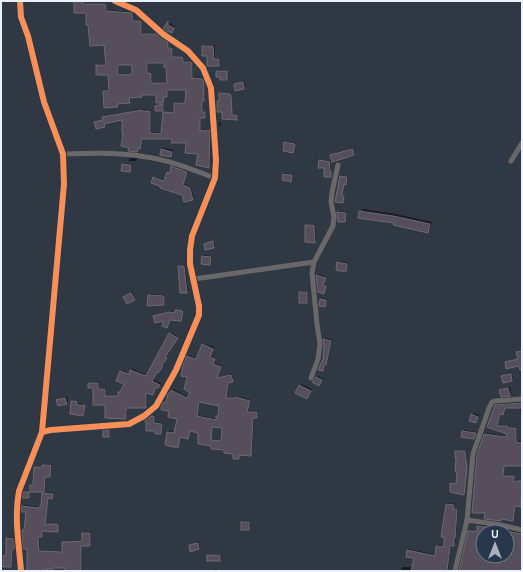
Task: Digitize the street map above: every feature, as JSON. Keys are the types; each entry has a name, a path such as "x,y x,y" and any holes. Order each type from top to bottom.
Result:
{"street":[{"path":"20,1 21,17 28,36 44,102 63,154 64,184 42,432 19,491 17,501 16,518 21,571"},
{"path":"42,432 130,424 144,416 156,406 176,370 199,315 199,306 190,264 190,250 192,236 215,178 216,160 211,88 203,68 188,51 163,34 136,10 115,1"},
{"path":"511,161 522,143"},
{"path":"63,154 92,153 146,156 215,178"},
{"path":"311,378 318,359 320,344 313,280 314,262 334,226 332,192 338,165"},
{"path":"194,279 314,262"},
{"path":"455,571 467,520 473,454 491,403 496,400 522,399"},
{"path":"467,520 522,530"}],"building":[{"path":"74,1 83,1 83,4 106,4 106,11 132,13 133,21 141,21 141,34 157,34 168,42 168,48 172,48 172,57 183,57 183,62 192,62 192,78 203,79 204,82 204,101 202,101 202,112 205,112 205,118 200,118 200,131 210,130 209,168 196,165 198,154 185,153 186,143 171,143 172,139 142,139 140,149 138,148 137,152 128,151 129,148 121,146 123,133 122,120 104,124 105,127 96,129 94,122 103,120 102,117 142,110 150,111 150,133 161,134 163,112 174,113 174,103 185,103 186,90 167,90 167,97 164,97 163,103 156,103 156,95 141,95 142,97 129,98 130,103 117,104 118,107 104,108 103,91 109,91 108,75 96,75 96,65 106,65 104,45 90,46 88,25 86,25 86,13 74,13","holes":["147,63 164,63 164,67 166,67 167,83 151,83 151,73 147,73","118,65 132,65 132,74 118,75"]},
{"path":"168,21 168,25 174,28 172,33 168,31 168,33 163,29"},
{"path":"202,46 213,46 214,59 219,59 219,66 207,66 207,56 202,56"},
{"path":"216,71 227,71 227,80 220,80 220,77 216,77"},
{"path":"243,82 244,89 235,91 234,84"},
{"path":"219,93 231,94 232,115 237,115 237,120 222,119 222,112 217,112"},
{"path":"163,104 163,111 155,111 155,106"},
{"path":"284,142 295,144 293,153 283,151"},
{"path":"161,149 172,152 171,157 160,155"},
{"path":"353,149 354,155 332,162 330,155"},
{"path":"319,160 330,162 329,171 331,171 331,177 324,177 324,168 318,168"},
{"path":"122,164 131,165 130,172 121,171"},
{"path":"171,166 187,172 183,185 190,188 193,200 184,202 182,195 160,188 160,186 151,183 153,177 164,181 167,172 170,173"},
{"path":"283,174 292,175 291,182 282,180"},
{"path":"340,176 347,177 342,196 344,196 343,203 335,202"},
{"path":"359,211 393,216 430,224 428,233 393,225 394,223 358,218"},
{"path":"337,212 346,213 345,222 338,222"},
{"path":"305,225 314,225 315,243 305,242"},
{"path":"213,241 214,248 205,250 204,244"},
{"path":"202,256 211,257 210,265 201,264"},
{"path":"337,262 347,264 346,272 336,270"},
{"path":"178,266 184,266 187,293 180,293"},
{"path":"316,275 326,278 323,285 326,286 324,294 318,292"},
{"path":"299,292 307,292 307,303 299,303"},
{"path":"131,293 135,300 127,304 123,297"},
{"path":"148,295 164,296 164,305 147,306"},
{"path":"320,299 326,300 325,307 319,306"},
{"path":"176,310 183,311 181,321 170,320 167,328 162,326 163,321 155,323 153,316 170,312 174,313"},
{"path":"169,333 178,338 165,357 167,358 162,365 163,366 158,373 157,372 152,381 160,385 158,388 155,388 153,395 146,393 146,408 126,408 126,419 105,418 105,405 93,405 93,388 88,388 88,383 98,383 98,389 105,389 105,396 118,396 118,392 120,392 124,384 116,381 120,371 129,374 130,370 146,376"},
{"path":"323,339 331,341 326,365 324,365 323,371 318,370 323,361"},
{"path":"202,344 213,349 210,357 215,359 213,364 221,367 217,378 231,375 233,382 228,383 226,398 236,397 250,401 247,412 257,412 257,418 253,418 251,456 239,455 239,459 233,459 233,454 224,453 224,450 211,449 211,446 198,444 198,433 190,431 188,439 180,437 178,448 165,445 167,432 174,433 177,419 168,417 169,411 161,410 162,403 166,402 168,393 170,393 171,390 187,398 190,393 184,389 187,377 181,376 183,365 186,356 196,359","holes":["199,402 219,406 216,420 197,416","212,427 222,428 221,441 211,440"]},
{"path":"522,351 522,370 520,370 519,366 506,369 505,362 518,359 516,352"},
{"path":"511,374 512,381 503,383 501,376"},
{"path":"316,377 322,380 319,386 312,382"},
{"path":"299,385 311,391 307,399 295,393"},
{"path":"508,388 510,396 501,397 499,390"},
{"path":"65,398 67,404 58,406 56,400"},
{"path":"71,401 77,401 77,405 85,405 83,416 70,414"},
{"path":"522,403 522,408 505,408 503,415 500,414 497,426 516,428 516,442 522,443 522,466 504,466 503,476 514,476 513,481 522,481 521,507 515,506 513,521 484,519 485,513 472,513 477,455 484,434 506,437 507,434 487,427 495,405"},
{"path":"471,414 478,417 476,423 469,421"},
{"path":"151,416 154,416 154,423 162,424 161,434 155,434 155,431 146,431 145,420"},
{"path":"103,430 109,430 109,437 103,437"},
{"path":"462,431 476,433 474,439 461,437"},
{"path":"455,451 465,451 467,468 464,495 450,492 450,483 456,484 457,472 455,472"},
{"path":"42,465 51,465 50,477 45,477 44,492 30,492 30,485 33,485 34,467 42,467"},
{"path":"23,492 29,492 29,498 22,498"},
{"path":"42,493 53,494 52,499 48,498 45,524 58,524 58,532 42,531 42,537 38,537 39,551 62,552 62,542 82,541 82,533 90,533 90,546 81,546 81,571 65,571 65,568 53,568 47,569 47,571 27,571 27,549 23,549 22,539 22,530 24,530 26,512 21,512 21,506 39,508 41,506"},
{"path":"446,504 454,505 453,509 457,509 454,546 450,546 447,571 411,571 414,558 406,557 407,550 435,556 436,546 444,547 444,537 441,537"},
{"path":"241,522 249,522 249,530 241,530"},
{"path":"468,531 475,531 475,564 515,564 515,533 522,534 522,571 459,571"},
{"path":"6,538 14,539 15,548 12,550 11,567 3,567 3,555 6,555"},
{"path":"198,543 199,549 190,552 189,545"},
{"path":"207,555 220,555 220,561 207,561"}],"cycle path":[{"path":"20,1 21,17 28,36 44,102 63,154 64,184 42,432"},
{"path":"21,571 17,521 19,491 42,432 129,424 144,416 156,406 176,370 199,315 199,306 190,264 190,250 192,236 215,178 216,160 211,88 203,68 188,51 163,34 136,10 115,1"}]}
